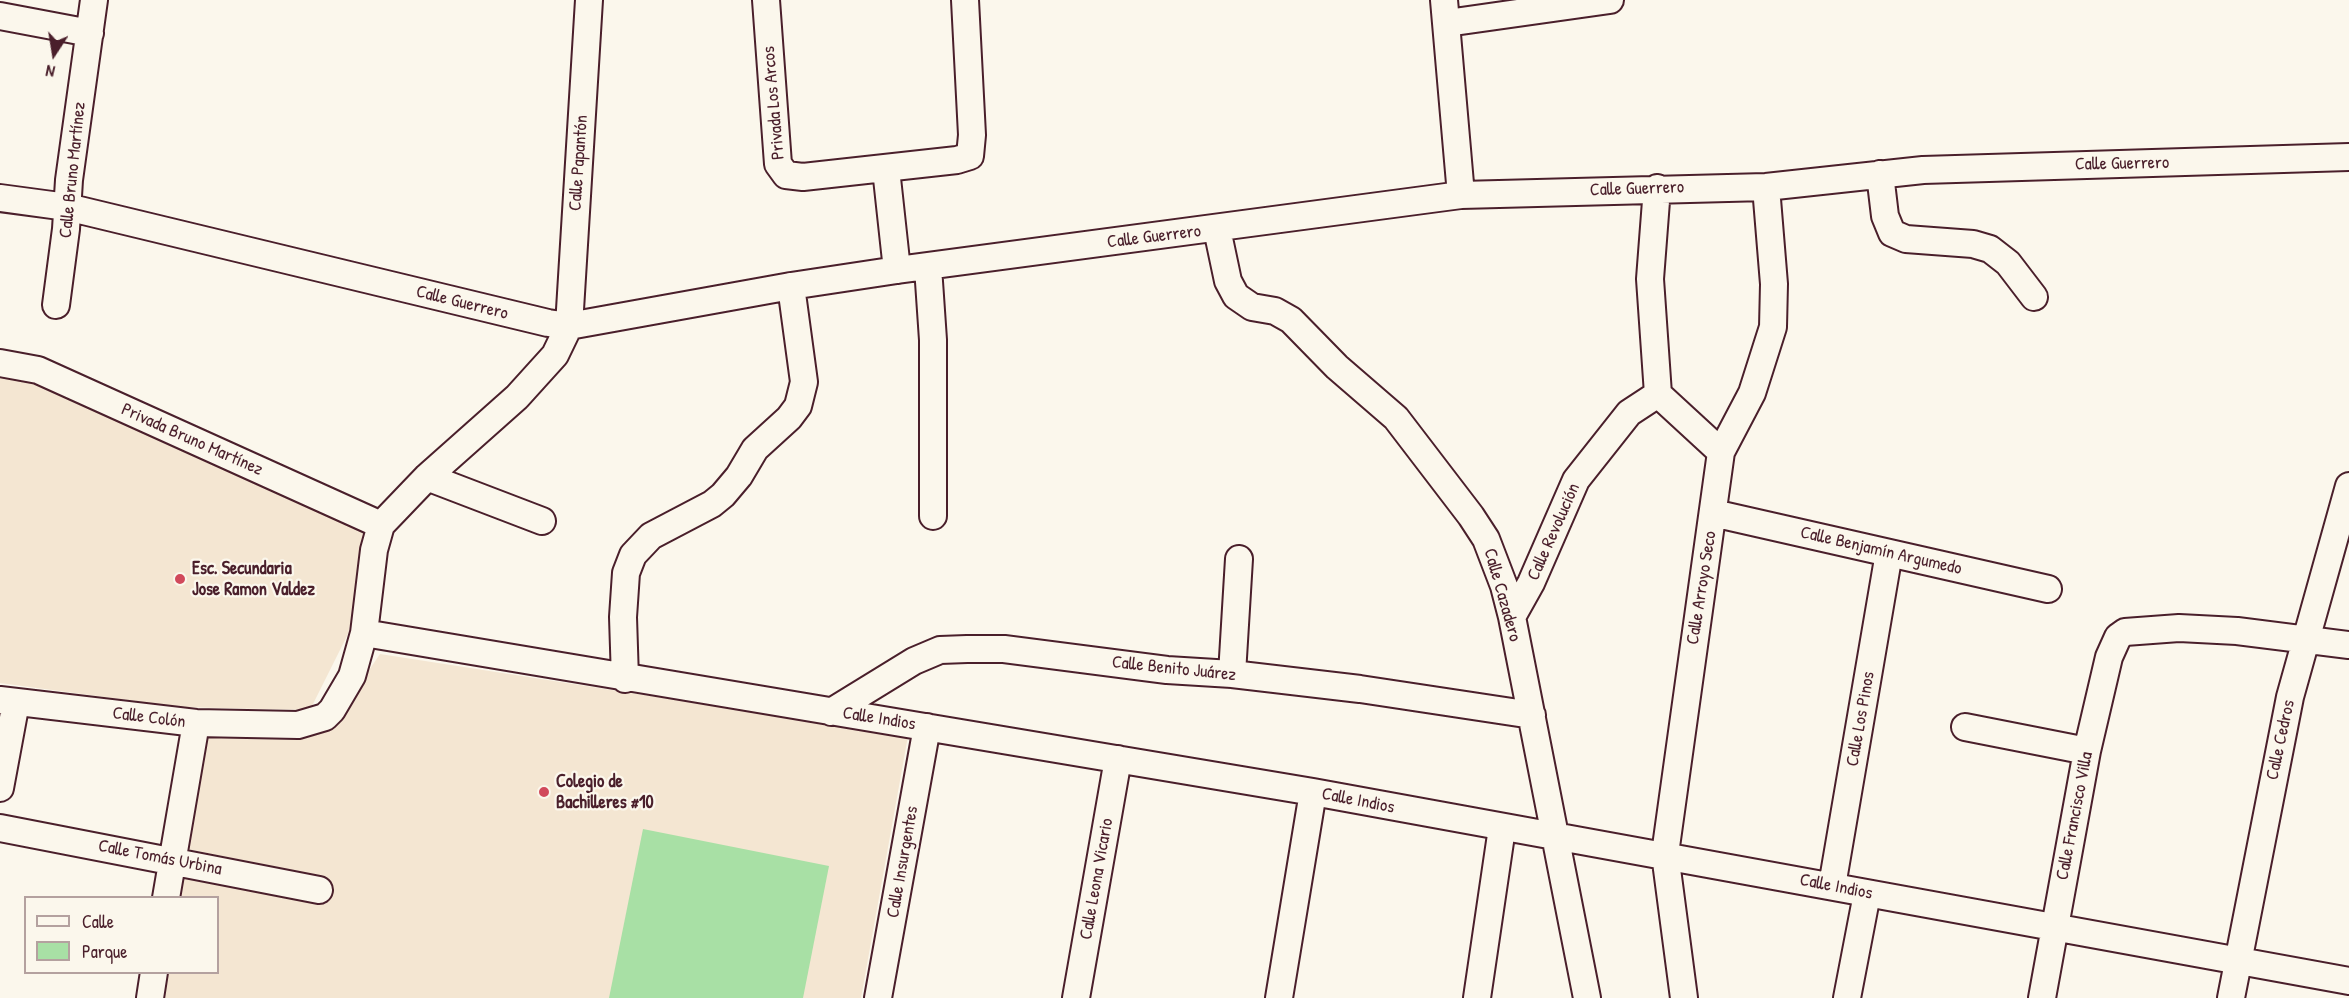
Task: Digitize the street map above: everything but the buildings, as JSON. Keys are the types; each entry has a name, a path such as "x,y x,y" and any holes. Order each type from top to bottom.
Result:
{"street":[{"name":"Calle Bruno Martínez","path":"56,305 94,0"},
{"name":"Calle Papantón","path":"569,326 589,0"},
{"name":"Privada Los Arcos","path":"766,0 774,131 781,171 786,175 804,177 957,160 971,154 965,0"},
{"path":"1461,195 1446,12 1610,0"},
{"path":"0,16 90,33"},
{"name":"Calle Guerrero","path":"0,198 68,207 504,313 569,326 791,286 897,270 1461,195 1657,188 1766,187 1934,169 2349,157"},
{"path":"886,169 897,270"},
{"path":"1880,174 1886,216 1892,233 1906,239 1973,244 1990,249 2008,263 2034,297"},
{"name":"Calle Arroyo Seco","path":"1684,998 1665,854 1687,681 1721,452 1752,393 1773,327 1774,284 1766,187"},
{"path":"1657,188 1650,311 1657,358 1658,394 1721,452"},
{"name":"Calle Cazadero","path":"1217,229 1228,281 1236,296 1252,307 1275,311 1299,326 1337,367 1396,418 1471,516 1494,557 1512,617 1587,998"},
{"path":"928,267 933,340 933,516"},
{"path":"626,679 623,617 626,573 633,555 651,536 712,504 723,495 739,476 755,449 789,418 798,406 804,382 791,286"},
{"path":"381,525 427,477 517,397 555,355 569,326"},
{"name":"Privada Bruno Martínez","path":"0,363 38,370 381,525"},
{"name":"Calle Revolución","path":"1512,617 1531,583 1576,480 1629,413 1658,394"},
{"path":"427,477 542,521"},
{"name":"Calle Cedros","path":"2231,998 2285,720 2349,486"},
{"name":"Calle Benjamín Argumedo","path":"1713,513 2048,589"},
{"name":"Calle Colón","path":"8,701 196,723 298,725 325,717 340,700 352,676 364,633 374,550 381,525"},
{"name":"Calle Los Pinos","path":"1832,886 1889,553"},
{"path":"1232,674 1239,560"},
{"name":"Calle Francisco Villa","path":"2042,998 2087,751 2109,657 2118,637 2126,632 2179,628 2306,638"},
{"name":"Calle Indios","path":"364,633 626,679 927,726 1313,792 1502,828 1665,854 2238,963 2349,981"},
{"path":"2306,638 2349,645"},
{"name":"Calle Benito Juárez","path":"831,712 899,669 940,650 1004,649 1167,670 1232,674 1360,689 1532,715"},
{"path":"0,788 8,701"},
{"path":"166,896 196,723"},
{"name":"Calle Insurgentes","path":"878,998 927,726"},
{"path":"1965,727 2087,751"},
{"name":"Calle Leona Vicario","path":"1076,998 1118,759"},
{"path":"1279,998 1313,792"},
{"name":"Calle Tomás Urbina","path":"0,828 319,890"},
{"path":"1477,998 1502,828"},
{"path":"1847,998 1867,894"},
{"path":"150,998 154,974"}],"shaded area":[{"name":"Esc. Secundaria Jose Ramon Valdez","path":"0,373 37,378 372,525 348,634 310,710 179,707 0,683"},
{"name":"Colegio de Bachilleres #10","path":"380,654 908,736 861,998 162,998 166,974 219,974 219,896 177,896 181,872 326,904 327,877 177,847 201,738 330,728"}],"green space":[{"path":"643,829 829,866 803,998 609,998"}],"place":[{"name":"Esc. Secundaria Jose Ramon Valdez","path":"180,579"},
{"name":"Colegio de Bachilleres #10","path":"544,792"}]}
